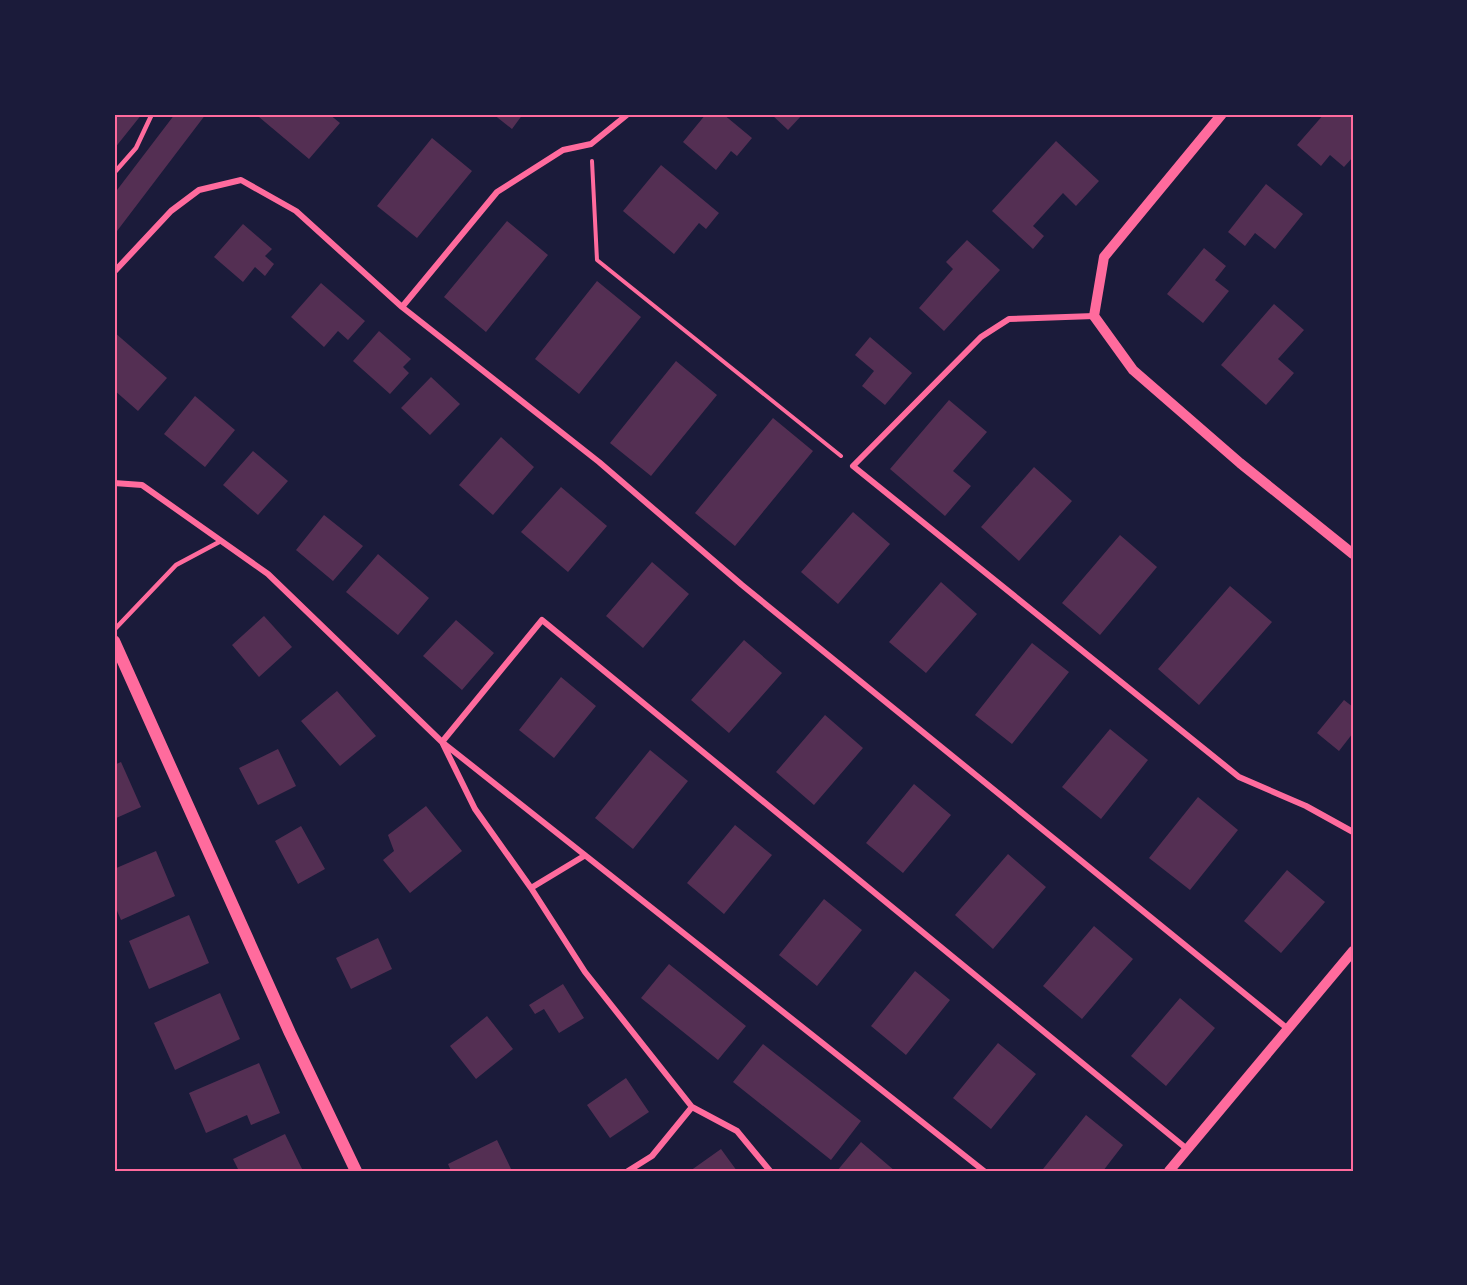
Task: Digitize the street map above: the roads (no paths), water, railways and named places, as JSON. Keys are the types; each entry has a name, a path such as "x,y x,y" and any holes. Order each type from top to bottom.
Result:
{"main road":[{"path":"114,641 290,1033 356,1171"}],"street":[{"path":"402,307 497,192 563,150 591,144 628,114"},
{"path":"1222,114 1104,257 1094,316 1133,370 1240,463 1353,554"},
{"path":"114,272 171,211 200,190 241,180 296,211 402,307 599,462 742,585 1288,1029"},
{"path":"1094,316 1009,319 981,337 853,466 1239,777 1306,806 1353,832"},
{"path":"114,483 142,485 268,574 442,742 984,1171"},
{"path":"442,742 542,620 1187,1149"},
{"path":"442,742 475,809 531,888 585,972 692,1107 736,1131 770,1171"},
{"path":"531,888 584,855"},
{"path":"1169,1171 1353,951"},
{"path":"628,1171 652,1156 692,1107"}],"lane":[{"path":"114,174 136,148 152,114"},
{"path":"114,630 176,565 220,541"}]}
